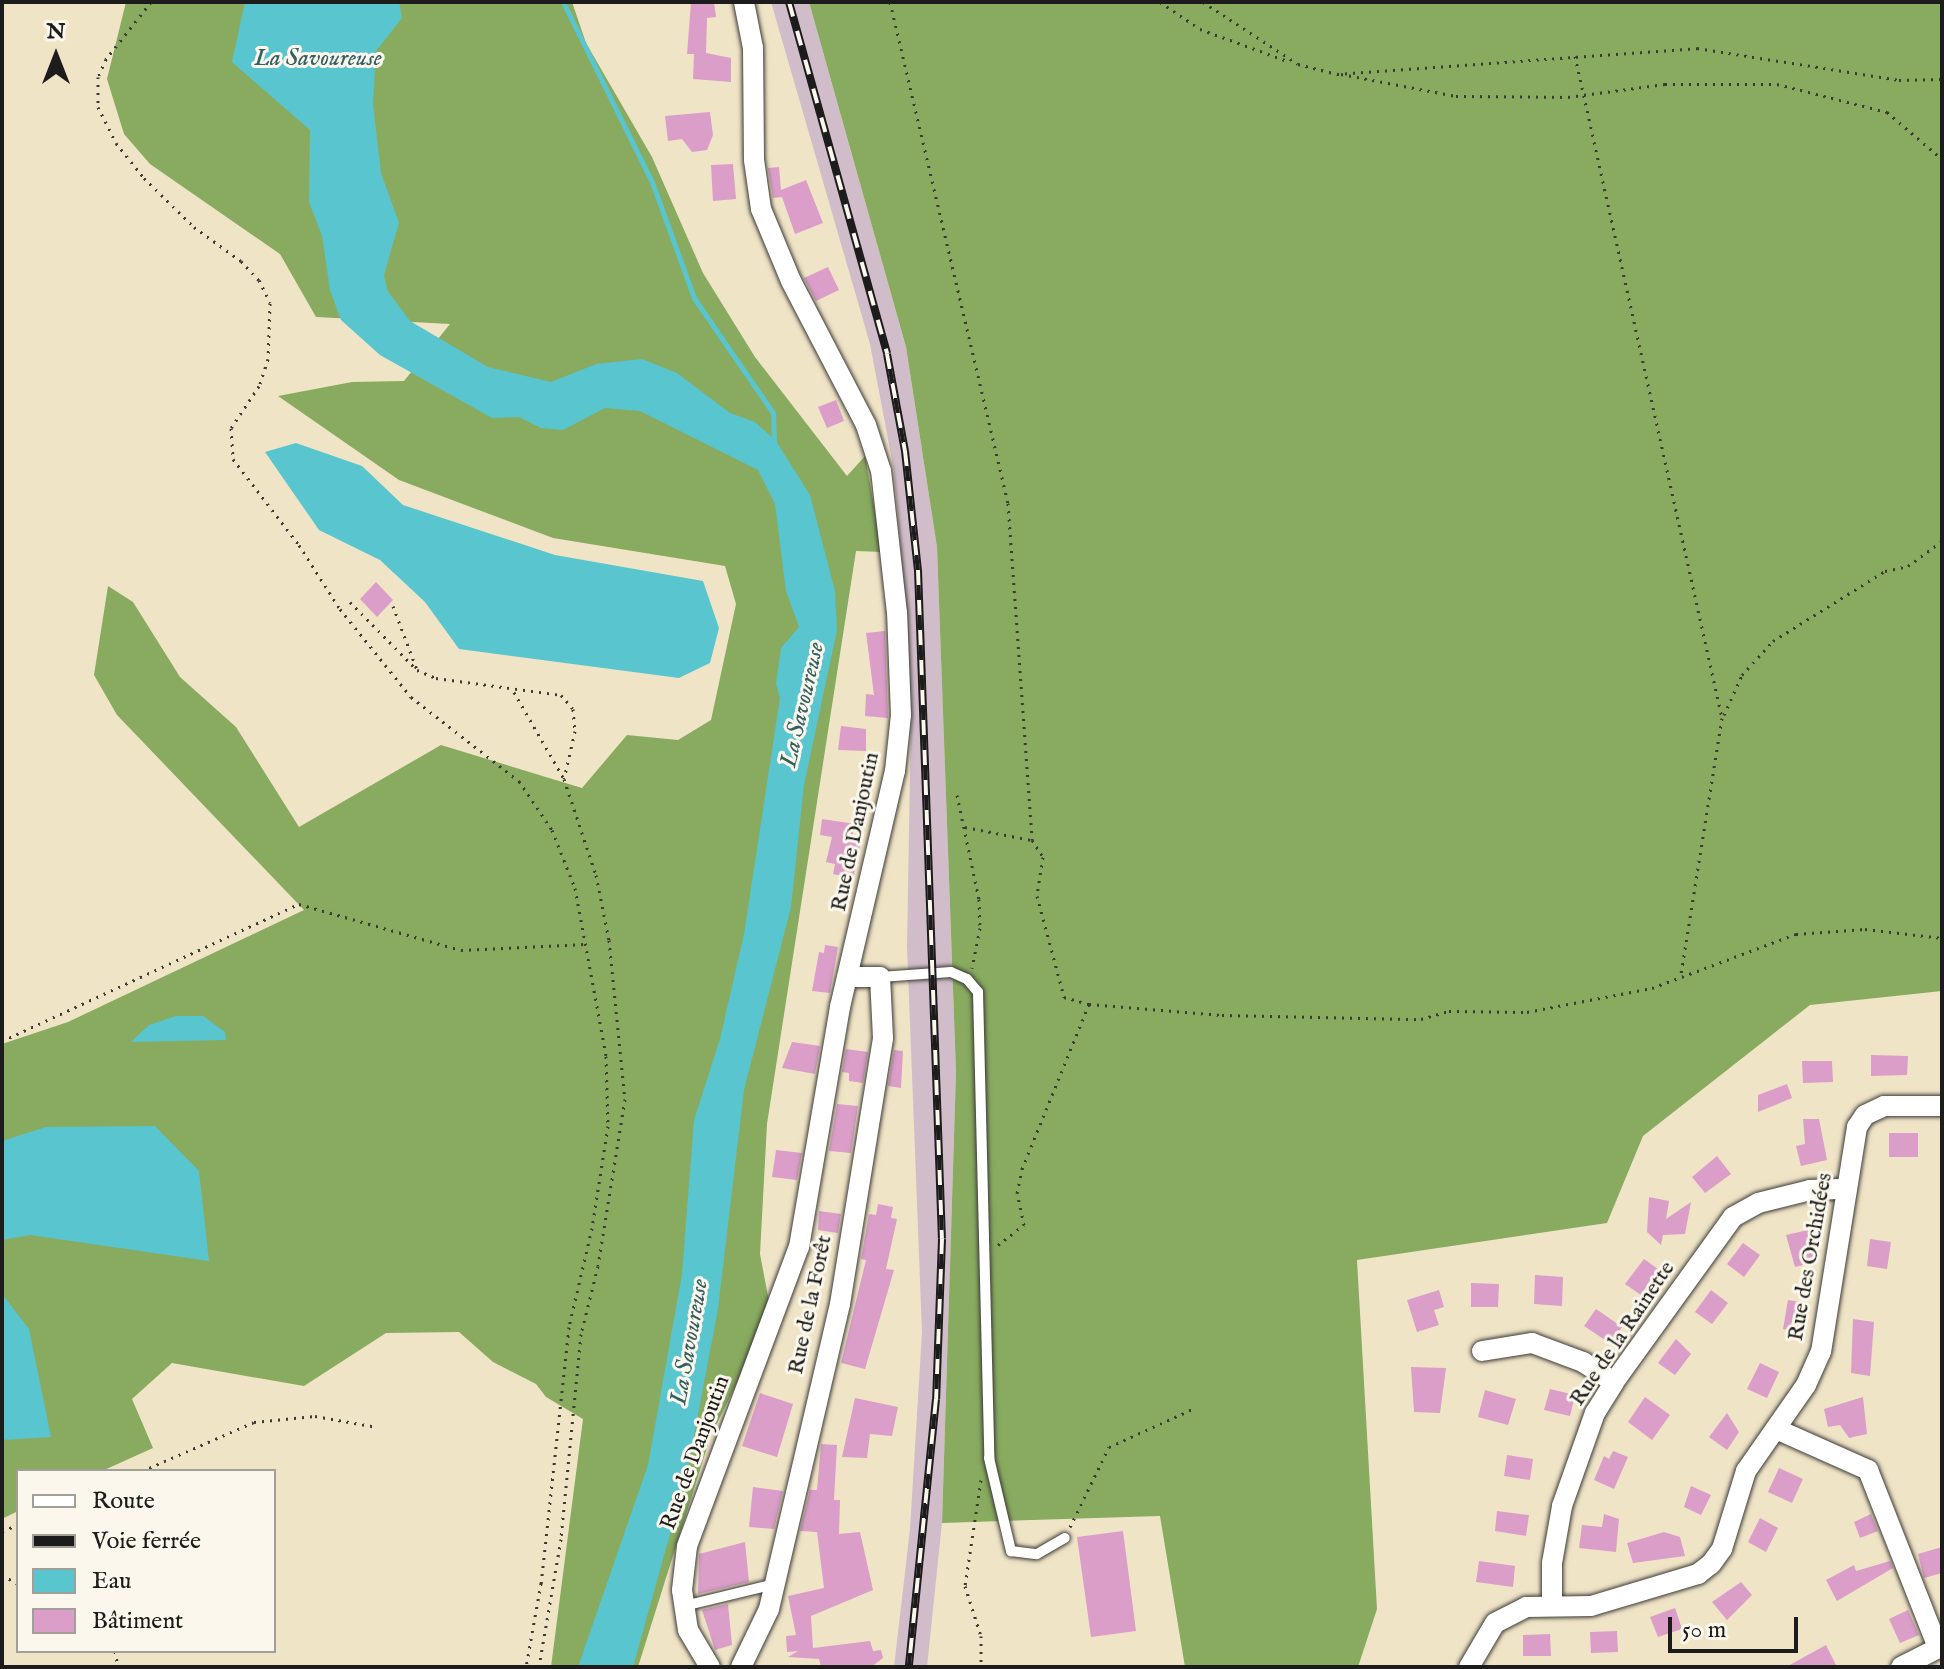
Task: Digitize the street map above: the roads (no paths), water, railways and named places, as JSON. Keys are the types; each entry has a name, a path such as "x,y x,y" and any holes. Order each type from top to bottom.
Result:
{"street":[{"name":"Rue de Danjoutin","path":"710,1667 688,1630 684,1606 687,1546 696,1513 796,1258 847,977 901,728 890,540 872,439 784,267 761,209 754,160 753,48 744,2"},
{"path":"847,977 880,977"},
{"name":"Rue de la Forêt","path":"741,1667 758,1640 775,1584 846,1275 883,1038 880,977"},
{"name":"Rue des Orchidées","path":"1469,1667 1495,1623 1526,1607 1552,1604 1591,1606 1698,1574 1711,1564 1722,1549 1746,1471 1776,1429 1821,1352 1857,1127 1865,1115 1884,1106 1942,1106"},
{"name":"Rue de la Rainette","path":"1552,1604 1552,1563 1562,1506 1595,1413 1614,1382 1733,1217 1758,1203 1797,1193 1847,1189"},
{"path":"1482,1351 1532,1343 1583,1362 1614,1382"},
{"path":"1776,1429 1868,1470 1940,1647 1901,1667"}],"lane":[{"path":"880,977 942,971 967,979 978,992 981,1011 978,1089 986,1252 989,1458 1011,1551 1037,1554 1065,1538"},
{"path":"684,1606 775,1584"}],"water":[{"name":"La Savoureuse","path":"245,2 399,2 402,18 376,51 373,104 381,173 399,223 384,275 387,290 410,321 488,367 551,382 596,364 642,359 677,373 730,413 755,422 776,441 810,495 835,591 837,630 804,785 791,907 744,1090 718,1309 687,1473 633,1667 578,1667 648,1465 682,1274 694,1120 720,1039 744,934 780,698 776,684 781,648 799,627 786,591 775,504 758,470 640,411 605,408 563,430 541,428 519,417 492,418 380,355 341,320 330,290 322,236 309,202 310,130 232,62"},
{"path":"296,443 362,466 403,505 555,555 703,581 719,628 710,663 679,678 459,649 425,602 380,560 319,530 265,452"},
{"path":"176,1016 203,1016 225,1032 226,1040 131,1042 149,1025"},
{"path":"155,1126 199,1171 209,1261 30,1235 2,1240 2,1141 46,1127"},
{"path":"2,1294 29,1329 51,1437 2,1440"}],"waterway":[{"path":"563,2 652,182 694,298 773,413 774,444"}],"railway":[{"path":"789,2 887,354 905,451 918,570 942,1239 936,1399 909,1667"}]}
